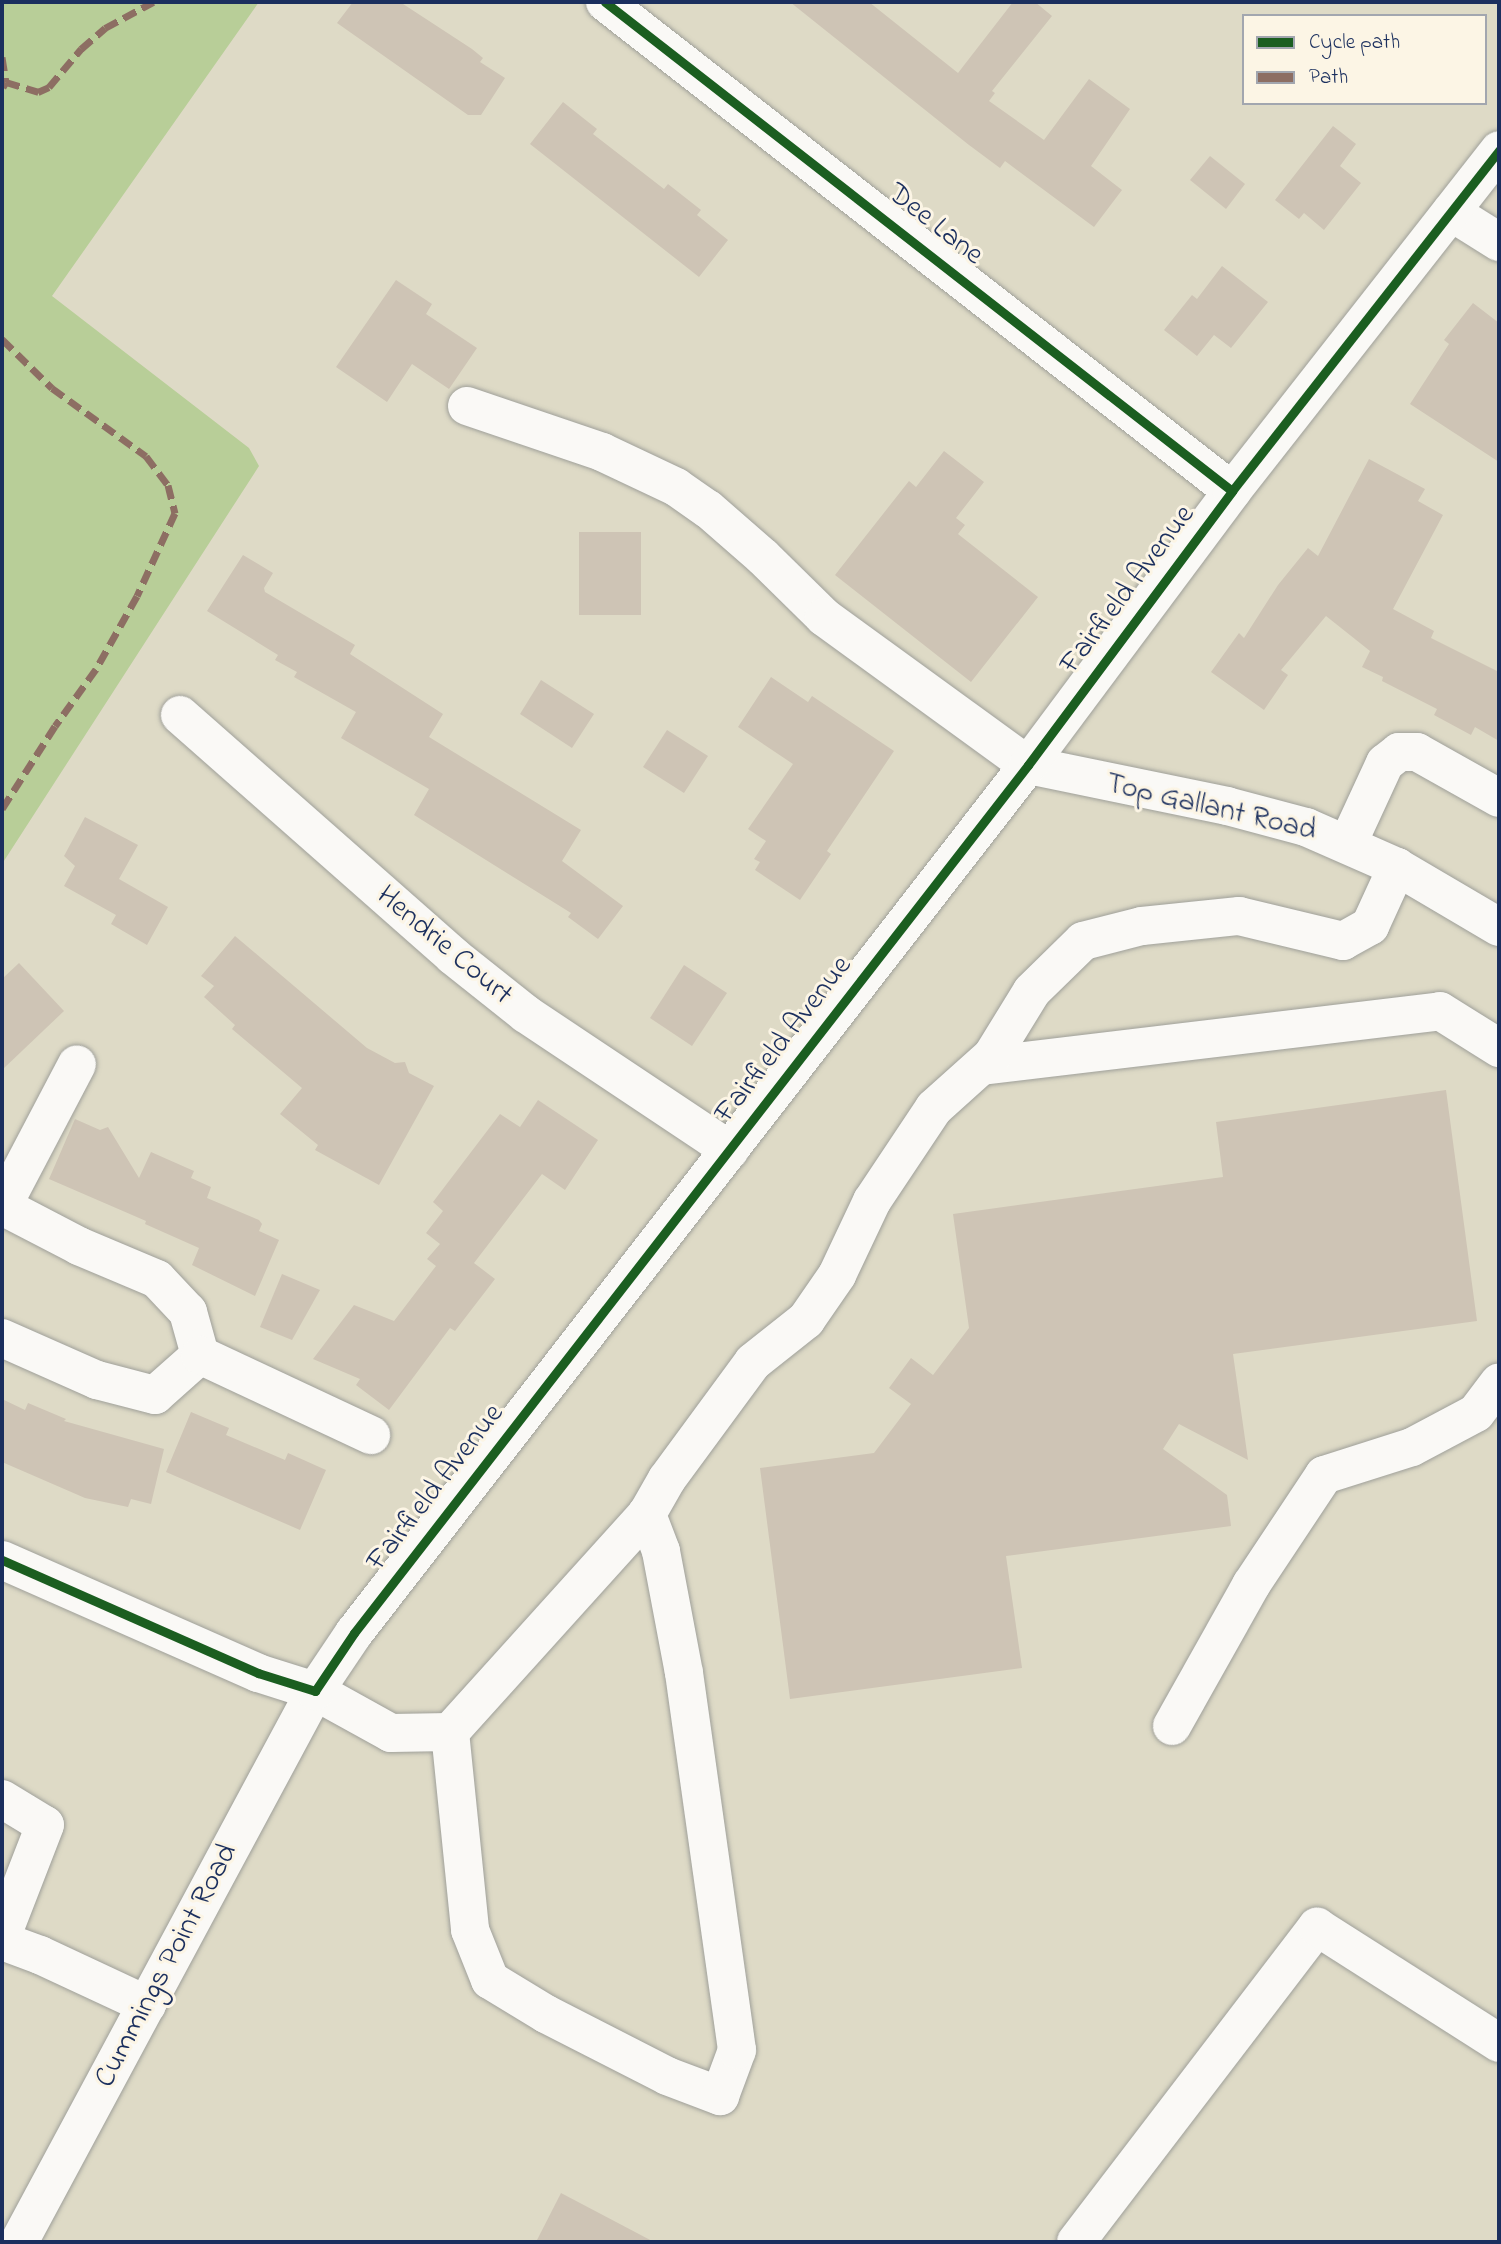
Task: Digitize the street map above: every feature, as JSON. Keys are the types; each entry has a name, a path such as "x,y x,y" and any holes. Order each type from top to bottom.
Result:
{"street":[{"name":"Dee Lane","path":"605,2 1232,491"},
{"name":"Fairfield Avenue","path":"315,1690 354,1633 1028,765 1232,491 1499,150"},
{"path":"1451,212 1499,242"},
{"path":"467,406 602,452 676,487 727,525 824,617 1028,765"},
{"name":"Hendrie Court","path":"180,715 425,932 516,1006 730,1150"},
{"path":"1348,843 1385,763 1399,752 1417,752 1499,798"},
{"name":"Top Gallant Road","path":"1028,765 1248,811 1306,827 1348,843 1397,867 1499,927"},
{"path":"2,1560 258,1674 315,1690 391,1733 450,1732 647,1514 667,1479 752,1362 806,1320 837,1275 872,1201 933,1108 982,1066 1032,991 1083,941 1142,926 1240,916 1343,941 1370,926 1397,867"},
{"path":"982,1066 1440,1011 1499,1048"},
{"path":"77,1065 2,1207 79,1246 157,1279 188,1312 200,1355 371,1435"},
{"path":"2,1338 97,1380 155,1395 200,1355"},
{"path":"1172,1726 1251,1585 1324,1475 1412,1447 1476,1413 1499,1384"},
{"path":"450,1732 470,1930 490,1980 546,2014 667,2076 720,2096 737,2050 684,1672 661,1551 647,1514"},
{"name":"Cummings Point Road","path":"19,2242 315,1690"},
{"path":"2,1799 45,1825 2,1939 147,2005"},
{"path":"1076,2242 1317,1927 1499,2043"}],"green space":[{"path":"2,2 259,2 52,296 249,448 259,466 2,864"}],"building":[{"path":"353,2 400,2 483,58 480,62 505,78 481,115 468,115 337,23"},
{"path":"790,2 869,2 958,73 1013,2 1035,2 1052,16 992,91 995,93 989,101 1044,140 1089,79 1130,109 1091,166 1122,190 1094,227 1005,161 1000,168"},
{"path":"563,102 597,129 593,134 664,189 668,184 701,210 697,215 728,240 699,277 530,144"},
{"path":"1333,126 1356,144 1340,166 1361,183 1324,230 1304,213 1299,219 1275,200"},
{"path":"1210,156 1245,184 1226,209 1190,180"},
{"path":"1222,266 1268,302 1231,348 1214,335 1197,356 1164,330 1192,295 1197,299"},
{"path":"396,280 432,304 426,314 477,348 449,389 412,364 387,402 336,367"},
{"path":"1473,303 1499,323 1499,462 1410,404 1449,344 1444,340"},
{"path":"944,451 984,482 956,518 965,525 958,534 1038,597 971,682 835,575 909,481 916,487"},
{"path":"1369,459 1425,489 1418,501 1443,515 1393,609 1434,631 1431,638 1499,672 1499,741 1475,727 1471,735 1434,715 1437,709 1382,681 1383,677 1362,667 1370,651 1326,616 1281,670 1288,675 1264,710 1211,672 1239,633 1244,638 1278,585 1308,548 1318,556"},
{"path":"579,532 641,532 641,615 579,615"},
{"path":"243,555 273,573 264,588 265,592 355,645 350,654 443,714 429,737 581,830 562,861 623,906 598,939 568,917 571,913 414,815 429,789 341,738 356,712 294,677 297,672 275,660 278,655 207,611"},
{"path":"771,677 808,702 812,696 894,751 827,851 831,854 800,900 755,870 760,862 754,859 766,841 748,829 793,764 738,727"},
{"path":"541,680 594,714 572,748 520,714"},
{"path":"667,730 708,756 684,793 643,767"},
{"path":"85,817 138,845 119,879 168,907 147,945 111,924 116,915 64,886 75,866 64,856"},
{"path":"235,936 367,1048 395,1063 405,1062 409,1073 434,1086 379,1185 315,1150 318,1145 280,1114 302,1088 232,1029 235,1025 204,997 214,986 201,976"},
{"path":"19,963 64,1011 2,1070 2,979"},
{"path":"684,965 727,993 692,1046 650,1018"},
{"path":"1446,1090 1477,1321 1233,1354 1248,1460 1179,1424 1163,1449 1227,1495 1231,1526 1006,1556 1022,1668 790,1699 760,1468 874,1453 911,1404 889,1388 911,1358 933,1375 969,1328 953,1214 1223,1177 1216,1122"},
{"path":"538,1100 598,1140 565,1190 542,1174 474,1263 495,1279 455,1331 450,1328 389,1410 356,1385 360,1379 313,1359 354,1305 394,1321 436,1266 427,1259 440,1244 426,1233 443,1211 433,1202 500,1114 520,1127"},
{"path":"75,1119 100,1130 108,1127 139,1178 151,1152 194,1171 191,1178 211,1187 207,1198 259,1220 262,1224 259,1231 279,1240 255,1296 192,1265 199,1248 145,1224 146,1221 49,1179"},
{"path":"282,1274 320,1290 292,1340 260,1327"},
{"path":"2,1399 25,1410 28,1403 66,1419 64,1421 164,1449 151,1504 131,1499 128,1507 85,1498 2,1462"},
{"path":"191,1412 229,1428 226,1435 285,1460 288,1453 326,1470 300,1530 166,1472"},
{"path":"561,2193 654,2242 536,2242"}],"marked path":[{"path":"6,82 38,92 49,87 81,49 105,28 153,2"},
{"path":"2,57 6,82 3,87"},
{"path":"2,339 52,388 146,456 168,485 175,513 137,596 96,669 55,726 2,809"}],"cycle path":[{"path":"605,2 1232,491"},
{"path":"2,1560 258,1673 315,1691 354,1633 1028,765 1232,491 1499,150"}]}
